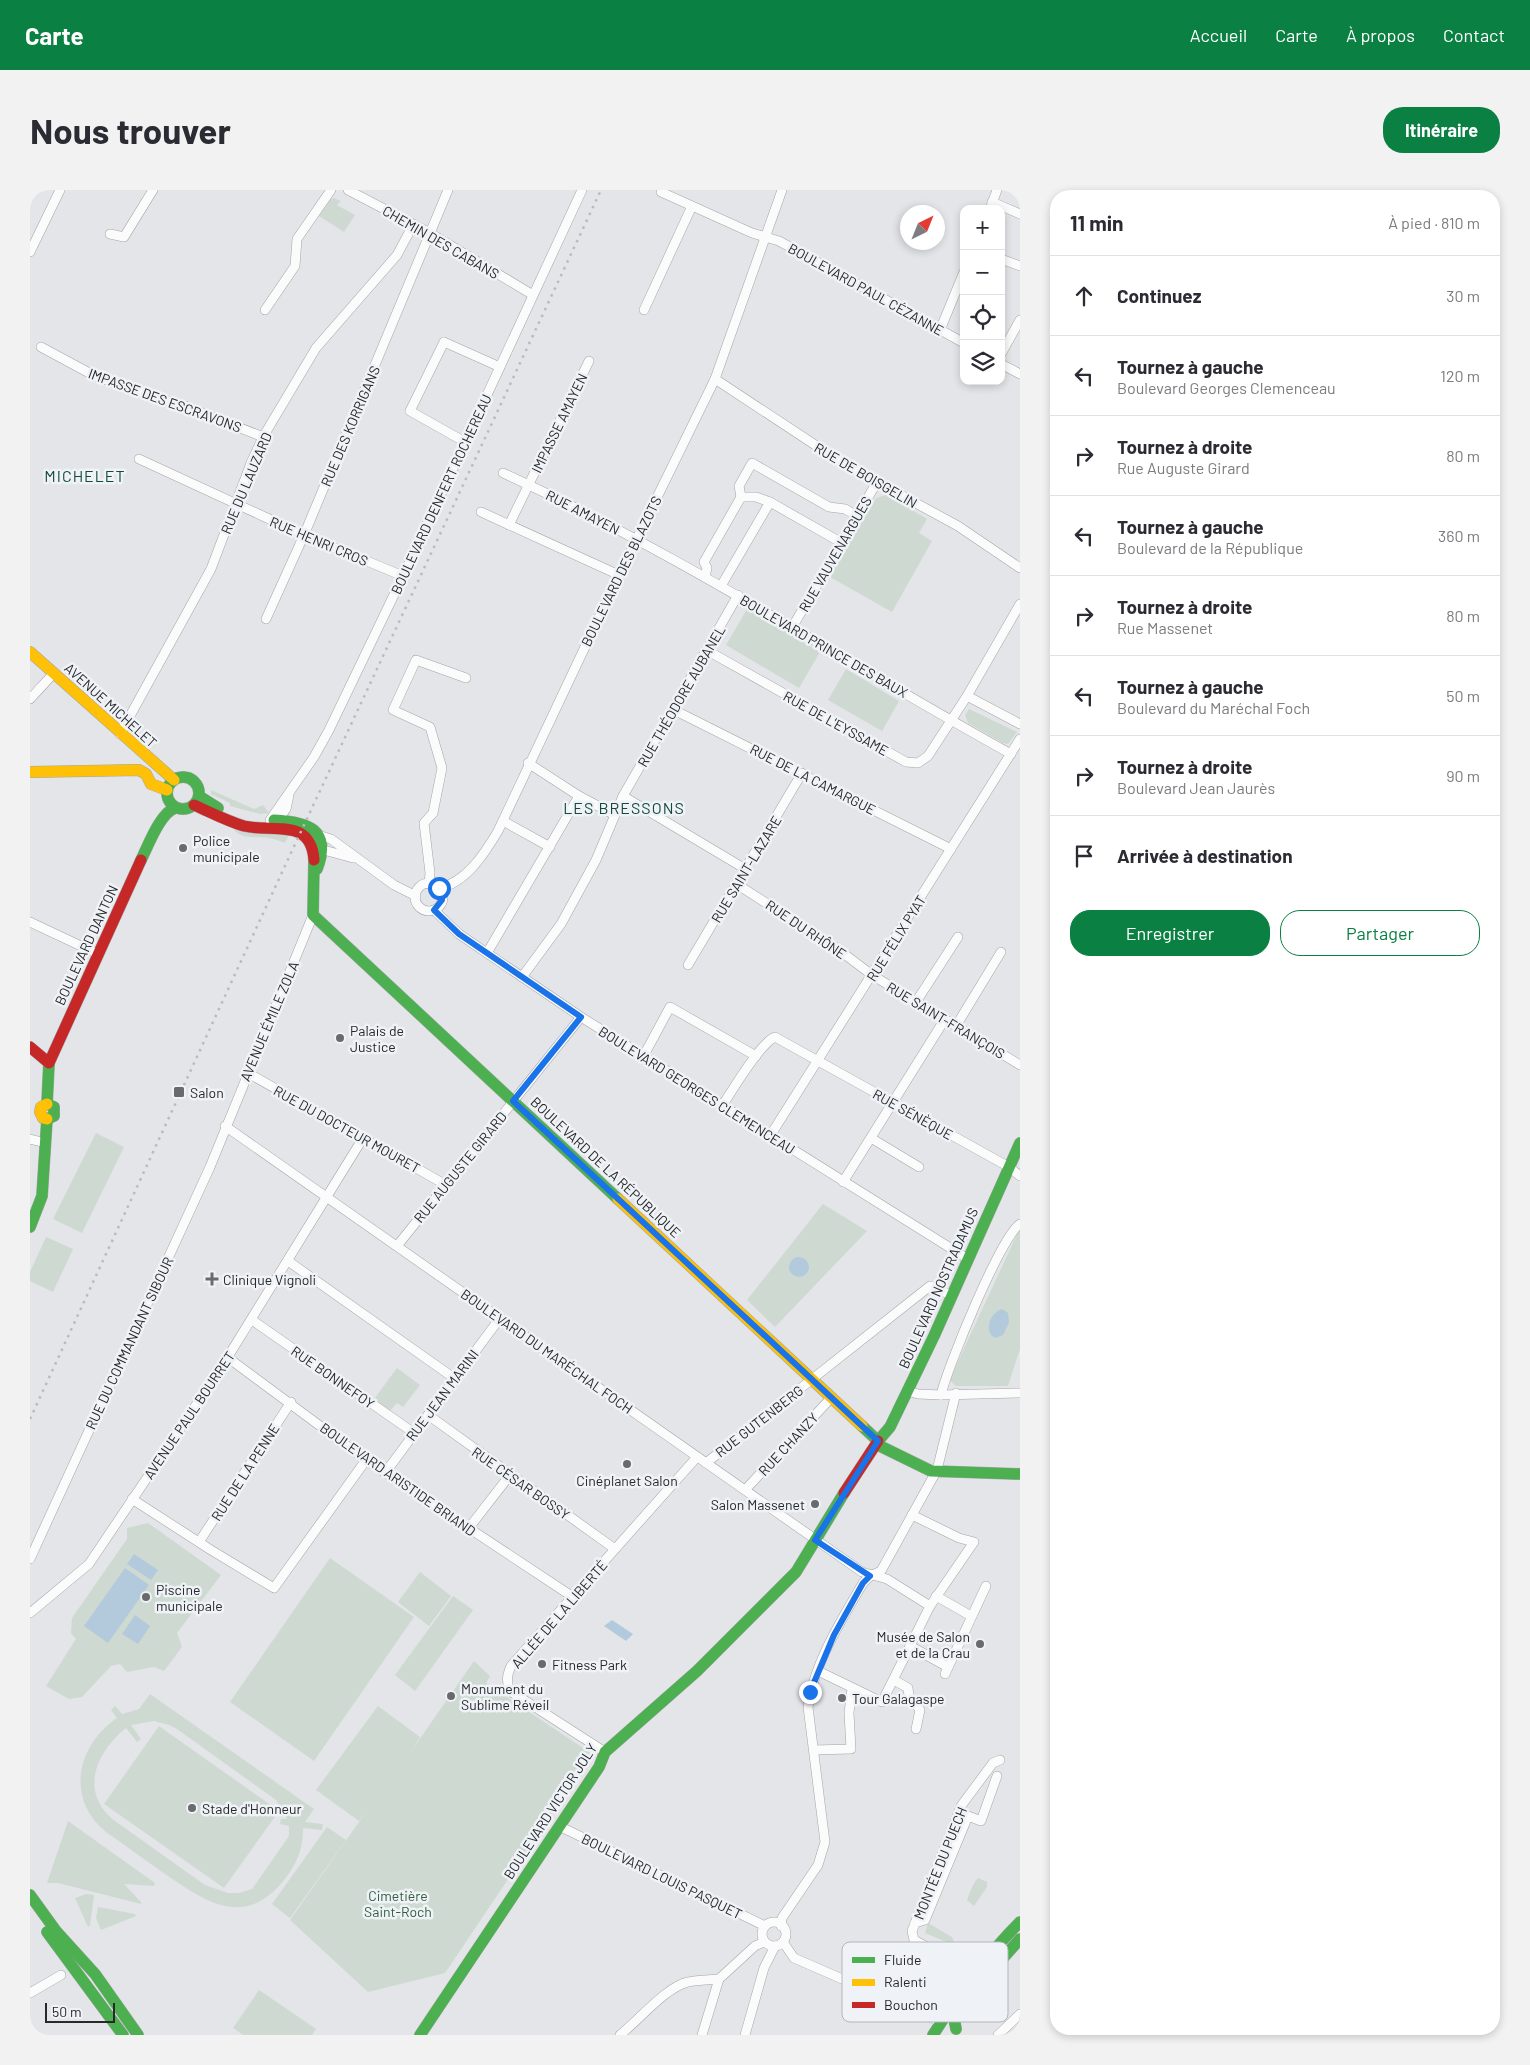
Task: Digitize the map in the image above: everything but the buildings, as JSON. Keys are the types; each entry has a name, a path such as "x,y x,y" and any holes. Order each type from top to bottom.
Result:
{"main road":[{"name":"AVENUE MICHELET","path":"30,652 174,780"},
{"path":"30,772 138,770 146,774 151,784 167,790"},
{"path":"184,777 189,778 197,785 197,800 182,810 175,808 168,800 167,790 174,780 184,777"},
{"path":"197,800 243,818 304,823 323,852 315,875"},
{"name":"BOULEVARD DANTON","path":"46,1143 47,1120 54,1116 55,1112 54,1107 47,1104 49,1063 161,820 168,810 175,808"},
{"path":"313,836 312,846 315,875 314,915"},
{"name":"BOULEVARD DE LA RÉPUBLIQUE","path":"314,915 878,1441"},
{"path":"30,1047 49,1063"},
{"path":"31,1220 42,1196 46,1143"},
{"name":"BOULEVARD NOSTRADAMUS","path":"815,1540 878,1441 890,1427 1020,1143"},
{"path":"878,1441 883,1440 930,1463 937,1470 951,1474 1020,1474"},
{"name":"BOULEVARD VICTOR JOLY","path":"421,2035 599,1767 605,1752 697,1671 779,1592 796,1572 815,1540"},
{"path":"30,1895 56,1931 95,1974 138,2035"},
{"path":"30,1909 124,2035"},
{"path":"1000,1942 1020,1922"},
{"path":"1008,1955 1018,1944"},
{"path":"933,2035 941,2022 960,2032"}],"street":[{"path":"30,252 60,190"},
{"path":"110,234 124,237 153,190"},
{"path":"265,310 294,266 297,239 331,190"},
{"name":"CHEMIN DES CABANS","path":"348,190 430,233 533,295"},
{"name":"RUE DES KORRIGANS","path":"266,619 304,535 448,190"},
{"name":"BOULEVARD DENFERT ROCHEREAU","path":"274,822 329,730 403,576 582,190"},
{"name":"BOULEVARD DES BLAZOTS","path":"443,897 485,852 503,821 528,763 714,379 782,190"},
{"path":"991,205 997,190"},
{"name":"BOULEVARD PAUL CÉZANNE","path":"661,192 752,233 767,236 960,341"},
{"path":"644,310 692,206"},
{"path":"1005,210 1020,214"},
{"name":"RUE DU LAUZARD","path":"120,734 211,569 263,437 316,348 397,255 413,225"},
{"path":"1005,264 1020,266"},
{"path":"940,330 960,282"},
{"path":"1005,347 1020,320"},
{"path":"465,442 410,411 444,342 500,367"},
{"name":"IMPASSE DES ESCRAVONS","path":"41,347 93,375 185,406 263,437"},
{"name":"IMPASSE AMAYEN","path":"529,485 588,361"},
{"path":"1005,366 1020,374"},
{"name":"RUE DE BOISGELIN","path":"714,379 844,464 958,526 1020,568"},
{"name":"RUE HENRI CROS","path":"139,459 304,535 403,576"},
{"path":"705,577 707,568 704,562 741,497 739,486 752,463 829,507 845,509 858,516"},
{"name":"RUE AMAYEN","path":"504,473 636,540"},
{"name":"RUE VAUVENARGUES","path":"793,626 877,482"},
{"name":"RUE AMAYEN","path":"509,525 529,485"},
{"path":"741,497 756,497 770,502 842,543"},
{"path":"721,586 770,502"},
{"path":"481,512 619,574"},
{"name":"BOULEVARD PRINCE DES BAUX","path":"636,540 793,626 1010,754"},
{"name":"RUE THÉODORE AUBANEL","path":"522,976 561,924 596,860 623,796 708,651 738,595"},
{"name":"RUE DE L'EYSSAME","path":"708,651 906,762 918,762 928,756 967,696 1020,604"},
{"path":"428,884 430,873 424,823 433,813 442,768 430,727 393,710 416,660 466,678"},
{"path":"30,699 54,673"},
{"path":"967,696 1020,724"},
{"name":"RUE DE LA CAMARGUE","path":"674,710 951,849"},
{"name":"RUE FÉLIX PYAT","path":"770,1136 1020,739"},
{"path":"528,763 579,796 615,815"},
{"name":"RUE SAINT-LAZARE","path":"688,965 747,870 802,773"},
{"path":"487,953 579,796"},
{"path":"623,796 747,870"},
{"path":"503,821 550,847"},
{"path":"313,836 331,839 417,900 423,910 434,910 440,905 443,897 439,888"},
{"path":"323,852 360,861"},
{"path":"417,900 418,889 428,884 439,888 452,884 460,878"},
{"name":"RUE DU RHÔNE","path":"738,884 835,947 872,975"},
{"name":"BOULEVARD GEORGES CLEMENCEAU","path":"434,910 459,934 581,1017 968,1259"},
{"name":"AVENUE ÉMILE ZOLA","path":"225,1126 314,915"},
{"path":"30,922 98,954"},
{"path":"916,1002 958,937"},
{"path":"956,1026 1001,952"},
{"name":"RUE SAINT-FRANÇOIS","path":"872,975 1020,1065"},
{"path":"643,1057 670,1006 756,1056 722,1106"},
{"name":"RUE AUGUSTE GIRARD","path":"397,1246 581,1017"},
{"path":"843,1182 945,1019"},
{"name":"RUE SÉNÈQUE","path":"756,1056 770,1039 775,1037 1009,1167 1020,1176"},
{"name":"RUE DU DOCTEUR MOURET","path":"248,1073 446,1185"},
{"name":"BOULEVARD DU MARÉCHAL FOCH","path":"225,1126 815,1540 870,1576 887,1579 930,1606"},
{"name":"RUE DU COMMANDANT SIBOUR","path":"30,1559 210,1167 225,1126"},
{"name":"AVENUE PAUL BOURRET","path":"30,1613 89,1564 252,1320 363,1138"},
{"path":"871,1138 919,1167"},
{"path":"30,1139 46,1143"},
{"path":"941,1395 958,1346 986,1282 1010,1232 1020,1224"},
{"path":"288,1261 454,1378"},
{"name":"RUE GUTENBERG","path":"706,1463 930,1286 951,1294"},
{"name":"RUE JEAN MARINI","path":"385,1473 500,1318"},
{"name":"RUE BONNEFOY","path":"252,1320 414,1434"},
{"name":"BOULEVARD ARISTIDE BRIAND","path":"227,1357 366,1460 468,1529 573,1596"},
{"path":"908,1391 918,1394 941,1395 1020,1392"},
{"path":"745,2035 764,1968 786,1936 782,1926 782,1918 818,1865 825,1842 808,1707 810,1692 848,1608 870,1576 881,1571 937,1470 956,1393"},
{"name":"RUE CHANZY","path":"745,1490 831,1398"},
{"name":"RUE DE LA PENNE","path":"199,1542 290,1402"},
{"name":"RUE CÉSAR BOSSY","path":"428,1415 615,1549"},
{"name":"ALLÉE DE LA LIBERTÉ","path":"605,1752 510,1691 507,1681 511,1666 697,1457"},
{"path":"132,1499 274,1588 366,1460"},
{"path":"468,1529 510,1475"},
{"path":"818,1671 882,1702 930,1606 974,1542 959,1538 912,1515"},
{"path":"910,1646 947,1670 986,1586"},
{"path":"936,1596 971,1616"},
{"path":"894,1680 908,1688 909,1696 920,1710 916,1729"},
{"path":"814,1750 851,1748 849,1713 852,1688"},
{"name":"MONTÉE DU PUECH","path":"918,1942 914,1940 912,1931 961,1806 993,1763 1000,1760"},
{"path":"915,1923 925,1920 968,1816 981,1821 997,1776"},
{"name":"BOULEVARD LOUIS PASQUET","path":"559,1826 765,1926"},
{"path":"764,1942 762,1934 765,1926 775,1922 782,1926"},
{"path":"702,2035 719,1979 760,1943 779,1944 794,1958 842,1979"},
{"path":"30,1993 61,1975"},
{"path":"620,2035 643,2016 664,1993 686,1982 719,1979"},
{"path":"998,2035 1020,2014"}],"green space":[{"path":"334,198 341,201 337,205 355,215 344,232 319,216 330,200"},
{"path":"886,495 927,519 919,533 932,541 892,612 830,577 876,498"},
{"path":"747,609 820,652 799,688 726,645"},
{"path":"846,669 899,701 882,731 828,700"},
{"path":"969,709 1017,732 1008,744 1003,743 968,723 965,715"},
{"path":"211,790 254,809 263,805 269,813 260,814 230,806 230,803 211,794"},
{"path":"232,827 289,835 285,843 264,837 240,835"},
{"path":"96,1133 124,1147 82,1233 53,1219"},
{"path":"823,1204 867,1231 775,1327 747,1300"},
{"path":"1020,1228 1020,1349 1008,1386 956,1386 949,1380"},
{"path":"46,1237 73,1249 53,1292 30,1281 30,1272"},
{"path":"397,1368 420,1385 403,1407 397,1403 388,1413 372,1402"},
{"name":"Piscine municipale","path":"148,1523 221,1575 177,1633 182,1647 164,1671 154,1667 127,1672 120,1664 111,1666 82,1697 69,1699 46,1686 76,1639 71,1633 72,1618 127,1539 127,1528"},
{"path":"330,1558 414,1617 314,1761 230,1702"},
{"path":"420,1572 451,1596 429,1626 398,1602"},
{"path":"453,1596 473,1610 415,1691 395,1675"},
{"name":"Cimetière Saint-Roch","path":"474,1661 490,1676 486,1683 592,1754 445,1973 368,1992 290,1920 366,1812 359,1821 316,1790 378,1706 420,1737 412,1750"},
{"path":"150,1694 314,1809 305,1822 323,1824 322,1830 303,1828 302,1844 297,1859 279,1886 264,1899 250,1905 236,1907 221,1905 207,1900 150,1864 106,1832 93,1819 85,1804 81,1789 81,1773 85,1757 103,1729 117,1718 111,1710 115,1706 122,1714 139,1709","holes":["154,1721 169,1725 276,1800 287,1819 281,1819 280,1824 289,1826 289,1836 252,1889 239,1893 228,1893 205,1885 115,1821 104,1810 97,1798 94,1786 95,1773 99,1761 115,1738 126,1728 137,1742 141,1739 131,1725"]},
{"name":"Stade d'Honneur","path":"159,1726 279,1811 224,1888 104,1804"},
{"path":"68,1821 155,1883 154,1886 124,1884 141,1904 58,1883 47,1883"},
{"path":"327,1827 346,1840 290,1918 272,1904"},
{"path":"978,1878 987,1882 987,1887 974,1906 967,1900"},
{"path":"86,1894 94,1895 90,1926 88,1927 75,1898"},
{"path":"98,1907 135,1914 136,1916 101,1930 96,1918"},
{"path":"928,1923 952,1937 954,1942 946,1942 925,1933"},
{"path":"259,1990 316,2029 312,2035 243,2035 233,2028"}],"water":[{"path":"799,1257 806,1260 809,1267 806,1274 799,1277 792,1274 789,1267 792,1260"},
{"path":"1002,1309 1008,1313 1009,1323 1003,1335 995,1338 989,1331 990,1322 994,1314"},
{"path":"134,1554 158,1570 151,1580 127,1564"},
{"path":"125,1568 149,1585 108,1643 84,1626"},
{"path":"135,1615 150,1626 138,1644 122,1634"},
{"path":"612,1620 633,1634 626,1641 604,1626"}],"railway":[{"path":"30,1419 290,855 601,190"}],"traffic: fast":[{"path":"183,777 189,778 194,782 198,787 199,793 198,799 194,804 189,808 183,809 177,808 172,804 168,799 167,793 168,787 172,782 177,778 183,777"},
{"path":"199,796 218,808"},
{"path":"141,860 159,823 164,816 175,808"},
{"path":"274,820 298,823 314,831 322,845 317,869"},
{"path":"314,860 313,915 618,1199"},
{"path":"47,1104 49,1063"},
{"path":"47,1104 54,1107 54,1116 47,1119"},
{"path":"30,1227 42,1196 47,1119"},
{"path":"862,1426 878,1441 890,1427 934,1336 1020,1143"},
{"path":"878,1441 880,1446 931,1471 1020,1474"},
{"path":"420,2035 599,1767 605,1752 697,1671 796,1572 844,1493"},
{"path":"30,1895 56,1931 95,1974 138,2035"},
{"path":"1001,1942 1020,1922"},
{"path":"47,1932 123,2035"},
{"path":"1008,1952 1020,1939"},
{"path":"933,2035 942,2022"},
{"path":"955,2022 956,2029"}],"traffic: slow":[{"path":"30,652 174,780"},
{"path":"30,772 139,770 146,774 151,784 167,790"},
{"path":"47,1104 41,1107 40,1112 43,1118 47,1119"},
{"path":"618,1199 862,1426"}],"traffic: jam":[{"path":"194,805 244,826 278,828 298,832 306,838 311,846 314,860"},
{"path":"30,1047 49,1063 141,860"},
{"path":"844,1493 878,1441"}],"place":[{"name":"Police municipale","path":"183,848"},
{"name":"Palais de Justice","path":"340,1038"},
{"name":"Salon","path":"179,1092"},
{"name":"Clinique Vignoli","path":"212,1279"},
{"name":"Cinéplanet Salon","path":"627,1464"},
{"name":"Salon Massenet","path":"815,1504"},
{"name":"Piscine municipale","path":"146,1597"},
{"name":"Musée de Salon et de la Crau","path":"980,1644"},
{"name":"Fitness Park","path":"542,1664"},
{"name":"Monument du Sublime Réveil","path":"451,1696"},
{"name":"Tour Galagaspe","path":"842,1698"},
{"name":"Stade d'Honneur","path":"192,1808"}],"district":[{"name":"MICHELET","path":"85,475"},
{"name":"LES BRESSONS","path":"624,807"}],"route":[{"path":"439,888 443,897 440,905 434,910 442,919 459,934 581,1017 513,1101 878,1441 815,1540 870,1576 863,1583 834,1635 810,1692"}]}
